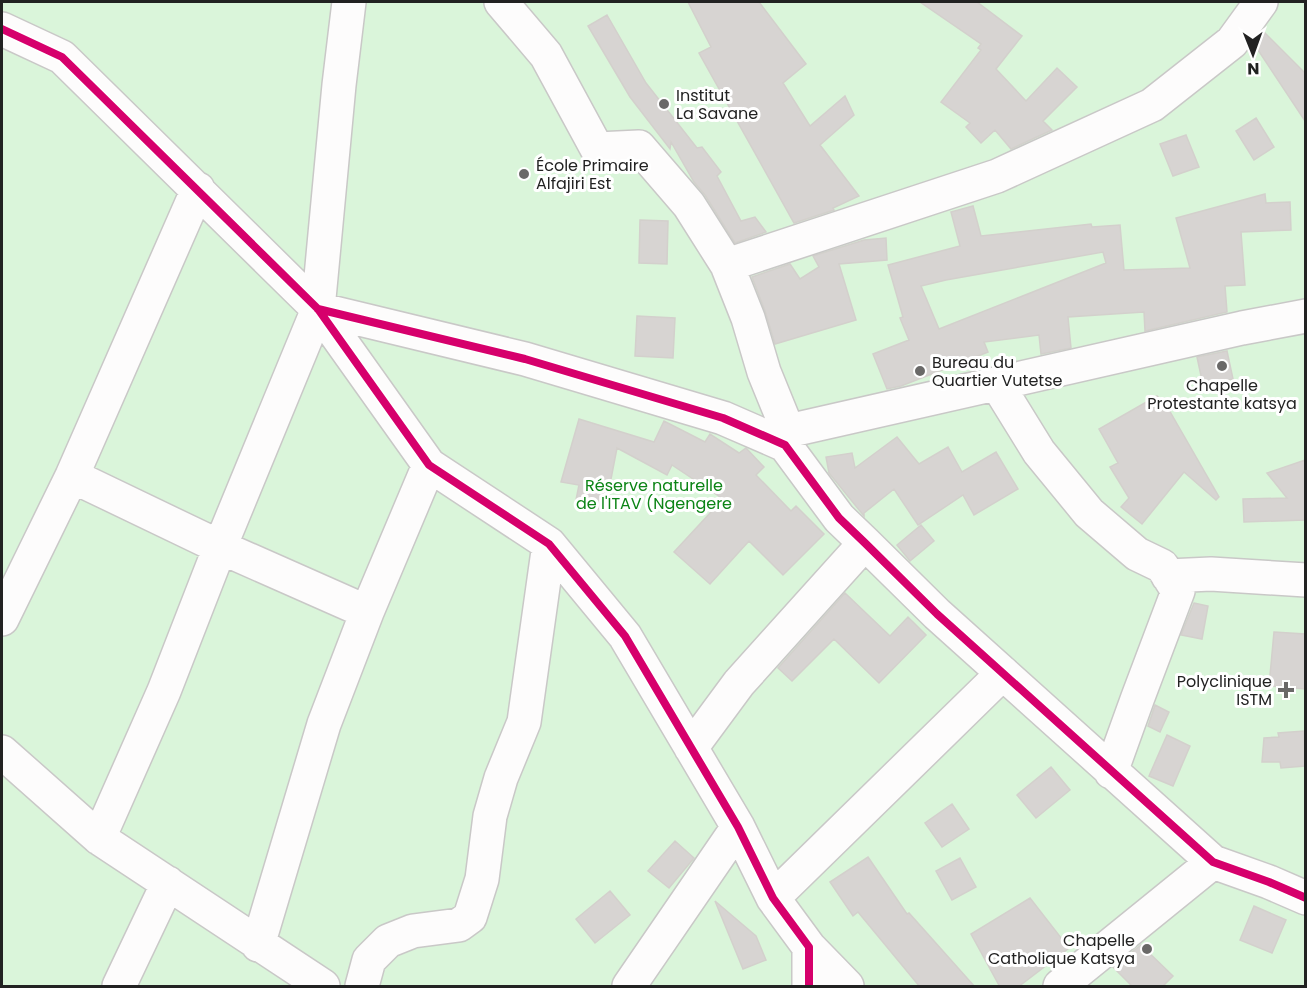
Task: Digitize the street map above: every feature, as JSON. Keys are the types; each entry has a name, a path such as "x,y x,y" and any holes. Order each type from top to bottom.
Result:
{"street":[{"path":"99,838 164,691 220,547 318,309 349,2"},
{"path":"501,2 546,55 597,149 639,147 689,205 726,265 748,318 787,438 839,518 937,614 1213,862 1305,898"},
{"path":"726,265 996,176 1152,105 1232,42 1261,2"},
{"path":"2,29 62,57 318,309 429,465 549,544 625,636 738,827 773,898 809,947 847,987"},
{"path":"2,619 72,476 198,189"},
{"path":"318,309 525,359 787,438 997,384 1242,328 1305,316"},
{"path":"997,384 1039,452 1089,513 1137,554 1162,566 1178,591 1111,772"},
{"path":"258,945 324,724 367,612 429,465"},
{"path":"72,476 220,547 367,612"},
{"path":"691,748 739,683 865,543"},
{"path":"362,987 369,960 388,941 413,931 459,925 470,917 482,879 490,816 501,778 524,722 549,544"},
{"path":"1168,576 1211,574 1305,580"},
{"path":"773,898 1003,673"},
{"path":"2,752 99,838 322,987"},
{"path":"629,987 738,827"},
{"path":"1060,987 1213,862"},
{"path":"119,987 168,883"},
{"path":"808,987 809,947"}],"green space":[{"name":"Réserve naturelle de l'ITAV (Ngengere","path":"2,2 1305,2 1305,986 2,986"}],"building":[{"path":"688,2 759,2 806,64 783,83 810,126 845,96 854,115 820,145 859,196 833,208 834,210 794,223 699,53 711,47"},
{"path":"920,2 977,2 1022,36 996,69 1026,101 1057,68 1077,87 1043,121 1052,130 1011,149 995,130 981,143 966,127 970,123 941,102 981,50 978,48 981,44"},
{"path":"607,15 646,83 697,148 702,147 721,172 717,176 741,221 755,217 766,232 735,243 705,195 694,182 671,142 670,149 630,97 588,26"},
{"path":"1263,31 1305,73 1305,121 1254,44"},
{"path":"1256,118 1274,147 1254,160 1236,131"},
{"path":"1186,135 1199,167 1173,176 1160,144"},
{"path":"1265,194 1266,203 1290,202 1291,230 1241,232 1245,285 1225,286 1227,312 1145,331 1144,312 1068,317 1071,348 1041,354 1039,335 984,342 988,352 901,386 887,389 873,354 909,340 900,318 903,317 888,265 960,246 951,212 973,206 981,236 1091,224 1092,227 1120,225 1124,270 1190,268 1176,218","holes":["1103,252 1106,263 939,329 921,286"]},
{"path":"640,220 668,221 667,264 639,263"},
{"path":"886,238 887,260 839,264 856,320 775,344 752,277 790,264 800,279 819,267 813,256 864,240"},
{"path":"637,316 675,318 673,358 635,356"},
{"path":"1227,351 1233,379 1203,385 1197,357"},
{"path":"1157,396 1165,403 1219,497 1216,500 1184,472 1142,524 1121,507 1129,498 1110,467 1118,463 1099,429"},
{"path":"579,419 654,442 664,421 705,442 710,434 739,453 746,448 764,467 756,475 791,511 796,506 824,534 783,575 749,541 710,584 674,552 723,499 672,465 667,475 617,448 605,510 575,505 579,485 561,482"},
{"path":"897,437 919,464 948,447 962,472 996,452 1018,489 974,515 963,495 918,525 894,489 864,513 864,516 829,473 826,457 852,453 855,468"},
{"path":"1305,460 1305,520 1244,522 1243,499 1287,498 1267,473"},
{"path":"921,525 934,541 910,561 897,545"},
{"path":"845,593 890,636 908,617 926,635 879,683 834,639 792,681 778,668"},
{"path":"1194,603 1208,606 1202,639 1181,635"},
{"path":"1274,632 1305,634 1305,689 1269,686"},
{"path":"1155,705 1169,712 1160,732 1148,726"},
{"path":"1304,731 1305,766 1281,768 1280,762 1262,762 1264,738 1279,737 1278,733"},
{"path":"1167,735 1190,746 1173,786 1149,776"},
{"path":"1051,767 1070,790 1036,818 1017,795"},
{"path":"952,804 969,829 942,847 925,823"},
{"path":"675,841 694,858 669,888 648,871"},
{"path":"868,857 907,914 909,913 975,987 920,987 858,912 853,916 830,882"},
{"path":"960,858 976,887 952,900 936,871"},
{"path":"610,891 630,915 595,943 576,919"},
{"path":"1030,898 1069,948 1018,987 1000,987 971,934"},
{"path":"715,901 756,936 766,960 743,969"},
{"path":"1254,906 1286,920 1272,953 1240,940"},
{"path":"1141,945 1173,976 1162,987 1133,987 1113,967"}],"cycle path":[{"path":"2,29 62,57 318,309 429,465 549,544 625,636 738,827 773,898 809,947 809,986"},
{"path":"318,309 525,359 723,418 785,445 839,518 937,614 1213,862 1306,898"}],"place":[{"name":"Institut La Savane","path":"664,104"},
{"name":"École Primaire Alfajiri Est","path":"524,174"},
{"name":"Chapelle Protestante katsya","path":"1222,366"},
{"name":"Bureau du Quartier Vutetse","path":"920,371"},
{"name":"Polyclinique ISTM","path":"1286,690"},
{"name":"Chapelle Catholique Katsya","path":"1147,949"}]}
